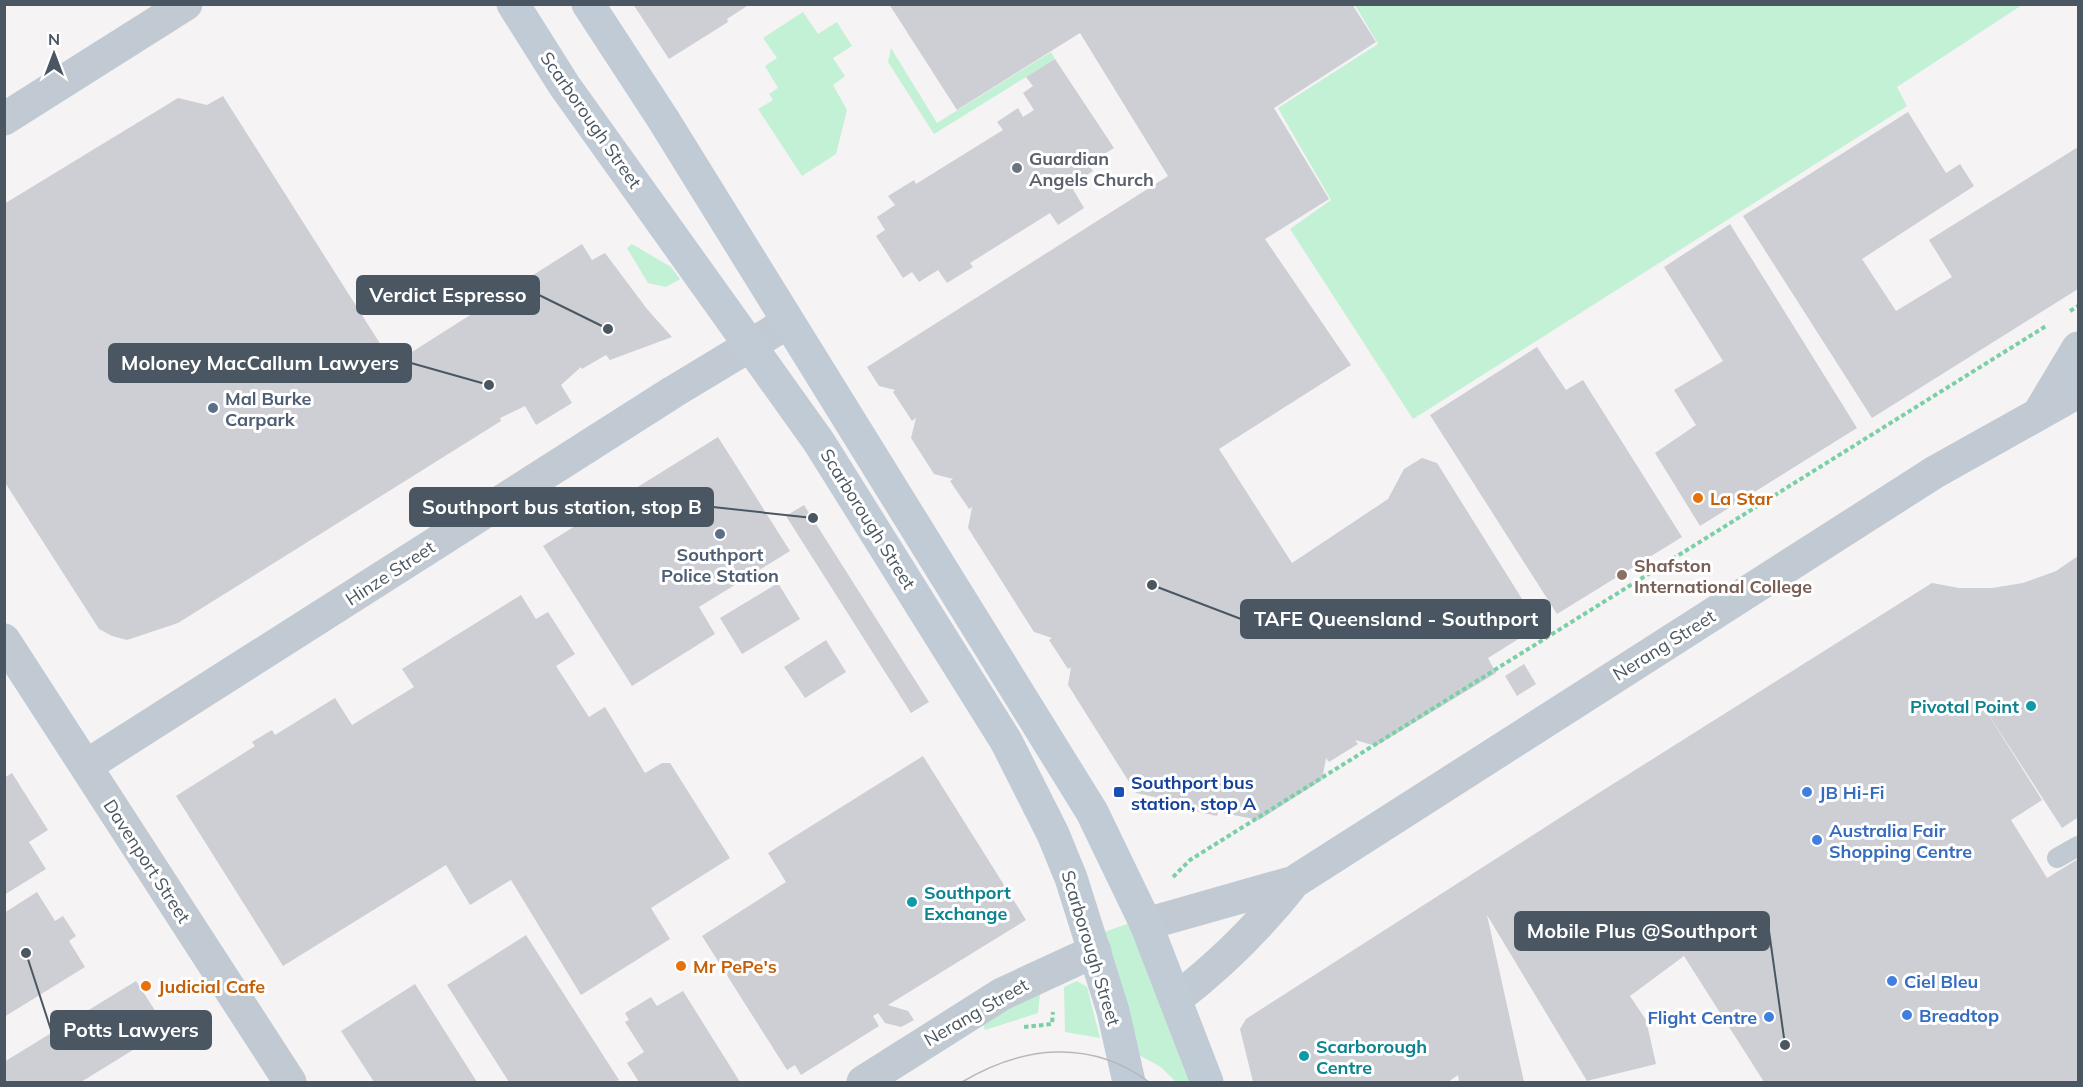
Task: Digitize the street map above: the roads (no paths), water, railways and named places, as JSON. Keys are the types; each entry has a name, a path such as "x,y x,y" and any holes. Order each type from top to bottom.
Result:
{"main road":[{"name":"Scarborough Street","path":"513,4 564,84 819,442 1006,741 1053,834 1095,951 1113,1011 1129,1083"},
{"name":"Scarborough Street","path":"588,4 663,119 982,640 1060,759 1108,843 1141,912 1207,1083"}],"street":[{"path":"4,119 186,4"},
{"name":"Hinze Street","path":"86,766 787,324"},
{"name":"Nerang Street","path":"2038,414 2079,348"},
{"name":"Nerang Street","path":"1176,999 1233,952 1268,915 1294,882 1935,472 2079,392"},
{"name":"Davenport Street","path":"4,640 290,1083"},
{"name":"Nerang Street","path":"1141,912 1294,882"},
{"name":"Nerang Street","path":"863,1083 1002,994 1095,951"}],"lane":[{"path":"2057,858 2079,846"}],"tram line":[{"path":"962,1082 1008,1061 1056,1052 1080,1053 1103,1058 1149,1082"}],"place":[{"name":"Guardian Angels Church","path":"1017,168"},
{"name":"Verdict Espresso","path":"608,329"},
{"name":"Moloney MacCallum Lawyers","path":"489,385"},
{"name":"Mal Burke Carpark","path":"213,408"},
{"name":"La Star","path":"1698,498"},
{"name":"Southport bus station, stop B","path":"813,518"},
{"name":"Southport Police Station","path":"720,534"},
{"name":"Shafston International College","path":"1622,575"},
{"name":"TAFE Queensland - Southport","path":"1152,585"},
{"name":"Pivotal Point","path":"2031,706"},
{"name":"Southport bus station, stop A","path":"1119,792"},
{"name":"JB Hi-Fi","path":"1807,792"},
{"name":"Australia Fair Shopping Centre","path":"1817,840"},
{"name":"Southport Exchange","path":"912,902"},
{"name":"Potts Lawyers","path":"26,953"},
{"name":"Mr PePe's","path":"681,966"},
{"name":"Ciel Bleu","path":"1892,981"},
{"name":"Judicial Cafe","path":"146,986"},
{"name":"Breadtop","path":"1907,1015"},
{"name":"Flight Centre","path":"1769,1017"},
{"name":"Mobile Plus @Southport","path":"1785,1045"},
{"name":"Scarborough Centre","path":"1304,1056"}]}
